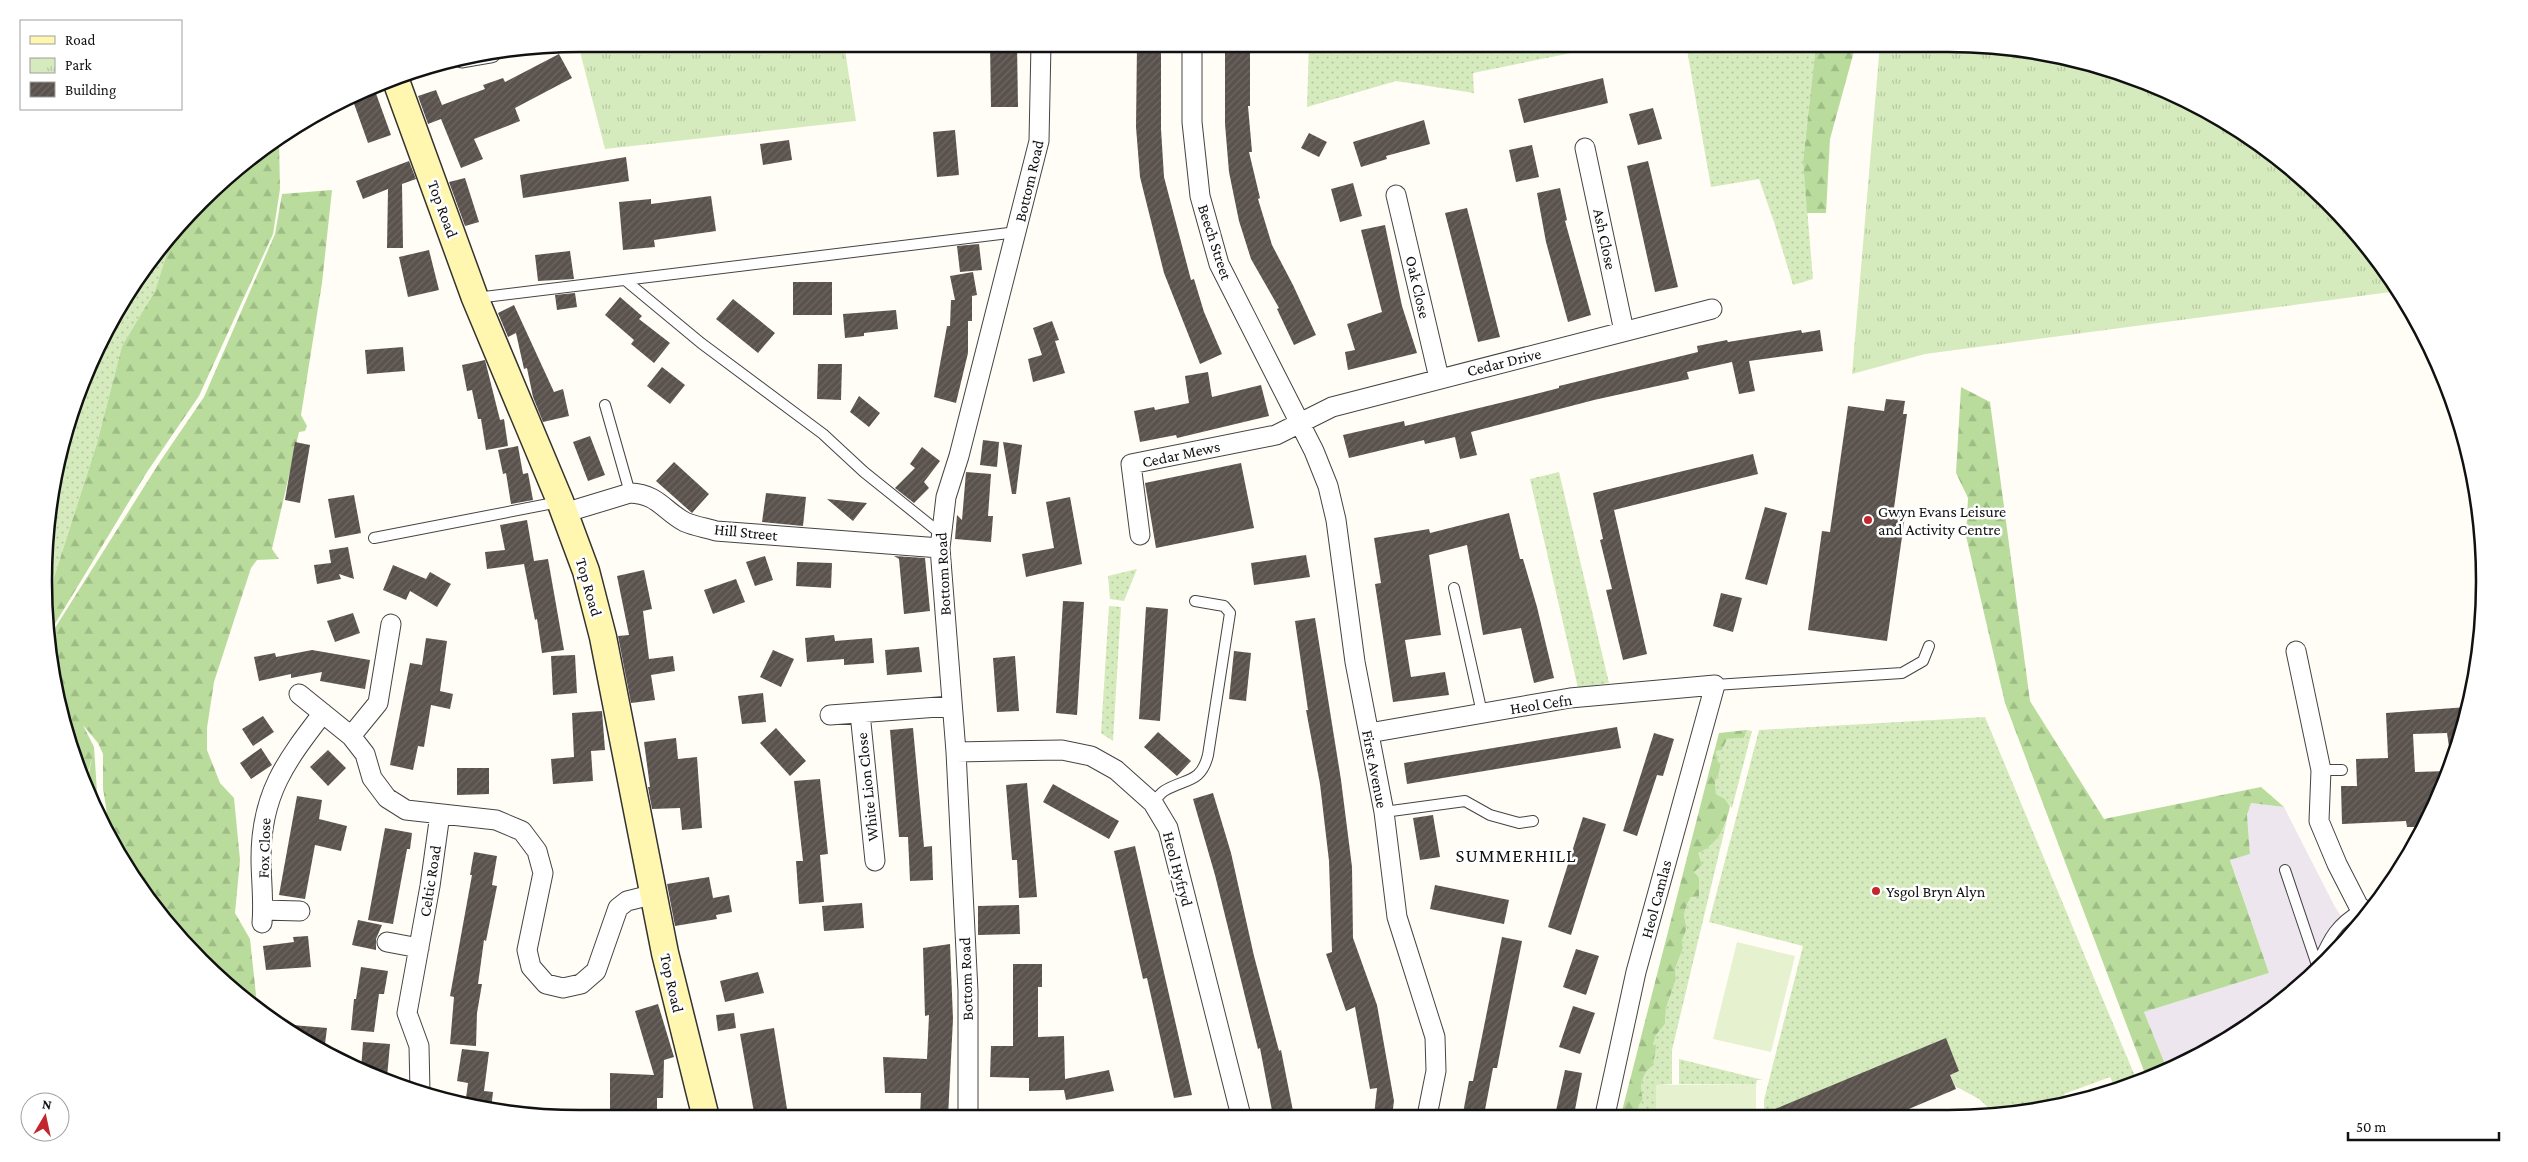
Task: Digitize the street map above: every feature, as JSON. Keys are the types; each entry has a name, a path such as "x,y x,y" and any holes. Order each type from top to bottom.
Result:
{"street":[{"name":"Bottom Road","path":"968,1110 968,992 956,752 940,540 946,497 959,456 1039,141 1041,52"},
{"name":"Beech Street","path":"1192,52 1192,122 1200,196 1219,264 1300,424"},
{"name":"Top Road","path":"397,86 475,298 562,507 586,571 603,637 672,983 704,1110"},
{"name":"Ash Close","path":"1585,148 1624,331"},
{"name":"Oak Close","path":"1396,195 1439,378"},
{"name":"Cedar Drive","path":"1300,424 1332,407 1712,308"},
{"name":"Cedar Mews","path":"1140,535 1131,464 1276,434 1300,424"},
{"name":"First Avenue","path":"1300,424 1328,486 1336,520 1355,662 1384,812 1397,917 1435,1037 1436,1071 1428,1110"},
{"name":"Hill Street","path":"630,492 642,493 655,499 685,522 716,531 940,540"},
{"path":"562,507 630,492"},
{"path":"351,736 378,703 391,624"},
{"path":"2296,651 2321,770 2318,807 2320,828 2362,908"},
{"name":"Heol Cefn","path":"1369,733 1570,698 1715,685"},
{"name":"Heol Camlas","path":"1606,1110 1636,972 1715,685"},
{"path":"299,694 351,736 365,754 372,778 387,798 406,810 496,820 522,830 537,851 544,873 527,950 531,967 546,984 563,988 581,984 596,971 618,908 627,901 655,894"},
{"name":"White Lion Close","path":"830,715 952,706"},
{"name":"Fox Close","path":"300,911 262,917 261,857 265,810 276,781 294,751 323,713"},
{"name":"White Lion Close","path":"860,713 875,861"},
{"name":"Heol Hyfryd","path":"956,752 1062,750 1090,756 1116,770 1152,803 1168,828 1239,1110"},
{"name":"Celtic Road","path":"420,1084 419,1046 407,1013 440,814"},
{"path":"387,942 419,948"}],"lane":[{"path":"475,298 1017,232"},
{"path":"624,280 701,343 823,434 940,540"},
{"path":"605,405 630,492"},
{"path":"374,538 562,507"},
{"path":"1454,588 1482,713"},
{"path":"1152,803 1164,791 1181,785 1201,773 1208,755 1230,612 1224,606 1195,601"},
{"path":"1715,685 1902,673 1919,664 1926,656 1929,646"},
{"path":"2321,770 2342,770"},
{"path":"1384,812 1466,801 1497,817 1519,823 1533,820"},
{"path":"2285,870 2316,960"},
{"path":"2322,954 2335,928 2347,917 2357,914"}],"shaded area":[{"path":"2251,803 2284,807 2335,907 2347,925 2321,955 2269,1000 2211,1039 2164,1062 2144,1012 2269,973 2230,859 2250,854 2247,815"}],"green space":[{"path":"580,52 845,52 856,121 605,149"},
{"path":"1309,52 1576,52 1473,73 1474,93 1396,81 1307,107"},
{"path":"1687,52 1815,52 1803,161 1813,279 1793,285 1759,179 1711,187"},
{"path":"1815,52 1854,52 1830,139 1826,213 1807,213 1803,161"},
{"path":"1879,52 1982,54 2050,63 2117,81 2181,107 2211,123 2269,162 2321,207 2366,259 2389,292 1925,354 1852,374"},
{"path":"279,148 280,189 273,234 199,396 147,472 55,624 52,583 97,443 122,346 155,291 167,253 184,233 207,207 259,162"},
{"path":"332,190 322,283 301,415 307,426 305,431 299,432 272,549 279,559 257,560 251,568 214,682 207,728 207,750 220,783 234,798 240,860 235,913 250,939 256,997 207,955 184,929 162,903 123,845 107,815 103,788 103,754 98,743 83,725 94,747 97,792 89,772 93,755 88,771 81,751 63,684 55,628 161,460 204,397 275,234 282,194"},
{"path":"167,253 155,291 122,346 97,443 52,583 57,512 71,444 81,411 107,347 123,317"},
{"path":"1961,387 1990,402 2030,701 2104,819 2261,787 2284,807 2251,803 2247,815 2250,854 2230,860 2269,973 2144,1012 2164,1062 2144,1071 2005,703 1966,536 1968,498 1956,473"},
{"path":"1559,472 1609,683 1578,688 1530,479"},
{"path":"1137,569 1124,601 1110,599 1108,576"},
{"path":"1109,606 1121,607 1113,741 1101,733"},
{"name":"Ysgol Bryn Alyn","path":"1985,717 2134,1075 2113,1082 2110,1077 2064,1094 2064,1096 2050,1099 1988,1107 1979,1099 1955,1086 1950,1075 1959,1071 1946,1039 1788,1104 1790,1110 1764,1110 1764,1100 1803,946 1709,922 1759,730"},
{"path":"1747,730 1752,731 1732,808 1725,799 1716,794 1715,781 1718,777 1721,763 1718,762 1716,751 1722,750 1727,739 1744,738"},
{"path":"1747,730 1744,738 1727,739 1722,750 1716,751 1718,762 1721,763 1718,777 1715,781 1716,794 1725,799 1730,806 1723,828 1716,840 1705,850 1698,853 1702,865 1694,872 1699,877 1699,897 1691,897 1684,915 1687,927 1682,941 1683,948 1675,969 1676,979 1666,1008 1665,1024 1656,1035 1653,1045 1656,1045 1654,1065 1647,1071 1642,1080 1643,1099 1636,1110 1622,1110 1719,733"},
{"path":"1727,820 1672,1050 1672,1084 1656,1085 1656,1110 1636,1110 1643,1099 1642,1080 1647,1071 1654,1065 1653,1059 1656,1046 1653,1045 1656,1035 1665,1024 1666,1008 1676,979 1675,969 1683,948 1682,941 1687,927 1684,915 1686,908 1691,897 1699,897 1699,877 1694,872 1698,852 1712,844"},
{"path":"1737,942 1795,956 1771,1052 1713,1039"},
{"path":"1679,1059 1763,1080 1757,1080 1756,1084 1679,1084"},
{"path":"1756,1084 1756,1110 1656,1110 1656,1085"}],"building":[{"path":"990,52 1017,52 1018,107 991,107"},
{"path":"1137,52 1161,52 1161,129 1164,177 1191,280 1194,279 1204,312 1222,354 1200,364 1164,273 1140,177 1136,127"},
{"path":"1225,52 1250,52 1250,106 1248,106 1252,152 1249,152 1260,198 1258,199 1272,245 1316,335 1294,345 1277,309 1279,308 1251,259 1239,221 1229,172 1225,124"},
{"path":"559,54 572,78 515,108 520,121 474,139 483,159 461,168 441,119 428,124 418,96 436,90 442,105 485,89 483,85 503,78 505,82"},
{"path":"1603,78 1608,103 1524,123 1518,99"},
{"path":"376,94 391,135 368,143 354,104"},
{"path":"1653,108 1662,139 1638,145 1629,114"},
{"path":"1424,120 1430,144 1386,156 1387,159 1361,167 1353,142"},
{"path":"955,130 959,175 937,177 933,132"},
{"path":"1309,133 1327,142 1319,157 1301,148"},
{"path":"789,140 792,160 763,165 760,144"},
{"path":"1532,145 1539,177 1516,182 1509,150"},
{"path":"626,157 629,181 523,198 520,175"},
{"path":"409,161 416,179 402,184 403,248 387,248 388,189 363,199 356,181"},
{"path":"1648,161 1678,287 1655,292 1627,166"},
{"path":"465,178 479,222 465,226 449,182"},
{"path":"1353,183 1362,216 1340,222 1331,189"},
{"path":"1560,188 1567,220 1565,221 1591,315 1568,322 1546,242 1537,193"},
{"path":"711,196 716,231 654,240 655,247 623,250 619,202 651,199 651,204"},
{"path":"1467,208 1500,337 1478,342 1445,213"},
{"path":"1385,225 1402,306 1417,353 1348,370 1345,352 1355,350 1347,324 1382,312 1361,230"},
{"path":"979,244 982,270 960,272 957,246"},
{"path":"429,250 439,290 408,297 399,257"},
{"path":"570,251 574,279 538,281 535,255"},
{"path":"973,272 977,295 972,296 972,321 968,321 968,353 956,403 934,397 947,326 950,326 951,300 955,300 950,276"},
{"path":"793,282 832,282 832,315 793,315"},
{"path":"575,293 577,307 557,310 555,295"},
{"path":"620,297 642,316 639,319 670,343 654,363 631,344 634,340 605,315"},
{"path":"733,299 775,333 758,353 716,319"},
{"path":"514,305 554,392 563,389 569,416 543,422 533,397 527,368 524,369 516,333 508,337 498,313"},
{"path":"896,310 898,329 864,333 864,336 845,338 843,314"},
{"path":"1052,321 1059,340 1055,341 1065,373 1033,382 1028,359 1042,355 1033,328"},
{"path":"1801,330 1802,333 1820,330 1823,351 1749,361 1755,391 1739,394 1732,362 1687,372 1689,379 1594,400 1471,432 1477,455 1460,459 1455,437 1425,444 1424,440 1349,458 1343,435 1404,421 1405,426 1512,400 1559,388 1559,386 1698,352 1697,346"},
{"path":"403,347 405,371 367,374 365,350"},
{"path":"485,360 500,420 504,419 508,446 486,450 481,419 478,419 472,390 467,391 462,365"},
{"path":"818,364 842,364 841,400 817,399"},
{"path":"662,367 685,385 670,404 647,386"},
{"path":"1208,372 1212,397 1261,385 1269,416 1177,438 1176,435 1140,442 1134,411 1154,407 1155,410 1189,403 1185,376"},
{"path":"859,396 880,413 869,427 850,412"},
{"name":"Gwyn Evans Leisure and Activity Centre","path":"1886,399 1905,401 1903,414 1907,414 1894,508 1906,509 1887,641 1808,630 1822,531 1830,532 1848,406 1884,411"},
{"path":"590,436 605,475 588,481 573,442"},
{"path":"983,440 999,442 997,467 980,465"},
{"path":"295,442 310,445 300,503 285,500"},
{"path":"1003,442 1022,445 1016,494 1012,494"},
{"path":"518,446 523,474 528,473 533,500 511,504 506,473 503,474 498,450"},
{"path":"922,447 940,461 924,482 929,488 914,503 895,488 915,468 910,464"},
{"path":"1753,454 1758,474 1614,510 1647,654 1623,660 1606,590 1612,589 1600,540 1603,539 1593,493"},
{"path":"674,462 709,494 692,513 656,481"},
{"path":"1241,463 1254,528 1156,548 1145,483"},
{"path":"966,472 991,474 988,516 993,516 991,542 955,539 957,515 962,520"},
{"path":"766,493 806,497 803,526 762,522"},
{"path":"354,495 361,533 335,538 328,499"},
{"path":"1070,497 1082,564 1026,577 1022,554 1054,548 1046,502"},
{"path":"827,499 867,503 853,521"},
{"path":"1765,507 1787,513 1767,585 1745,579"},
{"path":"1509,513 1520,559 1523,559 1537,607 1554,678 1534,683 1521,628 1483,635 1467,545 1429,555 1441,635 1405,640 1411,677 1445,672 1449,695 1393,702 1375,584 1381,583 1374,538 1429,529 1430,533"},
{"path":"527,520 534,561 548,559 564,650 542,653 537,619 535,620 524,564 487,569 485,552 505,550 500,525"},
{"path":"348,547 354,579 339,574 341,579 317,584 314,565 331,563 329,550"},
{"path":"1306,555 1310,577 1254,585 1251,563"},
{"path":"765,556 773,580 755,586 746,562"},
{"path":"894,556 925,558 930,611 904,614 899,559"},
{"path":"797,562 832,563 831,588 796,586"},
{"path":"393,565 426,579 430,572 451,584 437,607 410,591 406,600 383,590"},
{"path":"644,570 652,609 643,611 649,659 673,656 675,671 651,675 655,700 631,703 618,636 629,635 617,576"},
{"path":"736,579 745,602 713,614 704,590"},
{"path":"1721,593 1742,598 1733,632 1713,626"},
{"path":"1063,601 1084,602 1077,715 1056,713"},
{"path":"1146,607 1168,609 1160,721 1139,719"},
{"path":"353,613 360,633 335,642 327,621"},
{"path":"1315,618 1341,780 1352,867 1353,938 1377,1005 1394,1101 1393,1110 1375,1110 1377,1088 1370,1089 1355,1007 1346,1011 1326,954 1332,952 1329,861 1320,784 1306,710 1308,710 1295,621"},
{"path":"834,635 835,641 872,638 874,663 844,665 844,659 807,662 805,638"},
{"path":"426,638 447,641 440,691 453,694 450,709 431,705 424,747 418,746 413,770 390,765 410,663 422,665"},
{"path":"919,647 922,672 887,675 885,650"},
{"path":"312,650 370,660 365,689 320,681 322,672 291,678 291,674 259,681 254,657 275,653 276,657"},
{"path":"773,650 794,659 781,687 760,677"},
{"path":"1234,651 1251,653 1246,701 1229,699"},
{"path":"575,655 577,693 553,695 551,656"},
{"path":"1015,656 1019,711 997,712 993,658"},
{"path":"763,693 766,722 742,724 738,696"},
{"path":"2459,708 2449,745 2447,733 2413,734 2415,772 2439,771 2415,827 2407,827 2406,821 2342,824 2341,786 2357,786 2356,759 2388,758 2386,713"},
{"path":"602,711 605,750 591,751 593,781 553,784 551,759 574,757 572,713"},
{"path":"263,716 274,732 253,746 242,729"},
{"path":"1617,727 1621,748 1407,784 1404,763"},
{"path":"776,728 806,761 790,776 760,743"},
{"path":"913,728 924,847 932,846 933,880 910,881 908,837 899,837 890,730"},
{"path":"1158,732 1191,761 1177,776 1144,747"},
{"path":"1654,733 1674,739 1663,776 1657,775 1637,836 1623,831"},
{"path":"676,738 678,759 697,757 702,828 682,830 680,808 652,809 644,742"},
{"path":"261,748 272,765 251,779 240,763"},
{"path":"328,750 346,768 328,786 310,767"},
{"path":"457,768 489,768 489,794 457,795"},
{"path":"820,779 828,854 820,855 824,902 799,904 796,861 803,861 794,781"},
{"path":"1027,783 1037,897 1019,898 1017,860 1012,860 1006,785"},
{"path":"1053,784 1119,821 1109,839 1043,802"},
{"path":"1213,793 1231,853 1254,956 1279,1051 1281,1050 1293,1110 1272,1110 1260,1048 1258,1049 1215,875 1193,799"},
{"path":"297,796 322,800 319,819 347,826 341,851 315,845 305,899 279,895"},
{"path":"1433,815 1440,857 1420,860 1413,818"},
{"path":"1583,817 1606,824 1571,935 1548,927"},
{"path":"385,828 412,833 410,849 407,849 393,924 368,920"},
{"path":"1135,846 1192,1095 1174,1098 1147,978 1143,979 1114,851"},
{"path":"474,852 497,856 492,885 497,886 486,941 484,940 478,984 482,984 477,1013 476,1046 450,1044 454,997 450,996 472,875 470,875"},
{"path":"709,877 713,898 729,895 732,912 716,915 717,919 675,926 667,884"},
{"path":"1435,885 1509,900 1504,924 1430,909"},
{"path":"862,903 864,928 824,931 822,906"},
{"path":"1019,905 1020,934 978,935 978,906"},
{"path":"358,920 382,925 376,939 376,950 352,945"},
{"path":"308,936 311,967 266,970 263,946 294,942 293,937"},
{"path":"1502,937 1522,941 1497,1068 1493,1068 1485,1110 1464,1110 1469,1081 1473,1081"},
{"path":"950,944 953,1019 948,1110 920,1110 921,1093 885,1093 883,1057 927,1059 929,1015 925,1016 923,948"},
{"path":"1576,949 1599,956 1586,995 1563,987"},
{"path":"1013,964 1042,964 1042,987 1038,987 1038,1037 1064,1036 1065,1079 1109,1070 1114,1091 1066,1100 1064,1090 1029,1091 1029,1078 990,1077 991,1046 1013,1046"},
{"path":"361,967 388,971 384,994 379,994 374,1032 351,1030 354,999 356,999"},
{"path":"758,972 764,993 725,1002 720,981"},
{"path":"658,1004 674,1057 664,1060 663,1098 657,1098 657,1110 610,1110 610,1073 654,1075 635,1011"},
{"path":"1573,1006 1595,1013 1580,1054 1559,1047"},
{"path":"734,1013 736,1028 718,1031 716,1015"},
{"path":"295,1025 327,1028 325,1043"},
{"path":"774,1028 787,1109 754,1110 740,1034"},
{"path":"1946,1038 1959,1071 1950,1075 1956,1089 1906,1110 1773,1110"},
{"path":"363,1042 390,1044 387,1072 362,1061"},
{"path":"462,1049 489,1052 484,1091 493,1092 492,1101 466,1096 468,1083 457,1081"},
{"path":"1565,1070 1582,1073 1575,1110 1556,1110"}],"place":[{"name":"Gwyn Evans Leisure and Activity Centre","path":"1868,520"},
{"name":"Ysgol Bryn Alyn","path":"1876,891"}],"district":[{"name":"SUMMERHILL","path":"1516,855"}]}
